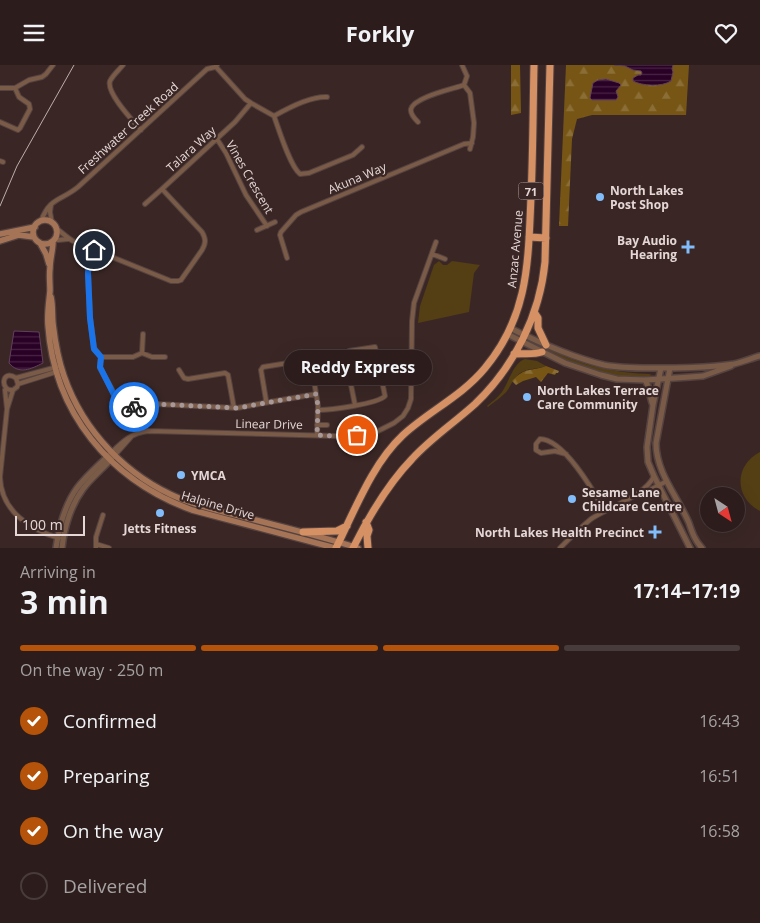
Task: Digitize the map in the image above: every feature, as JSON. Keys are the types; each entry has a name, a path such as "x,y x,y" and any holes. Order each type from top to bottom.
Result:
{"highway":[{"name":"Anzac Avenue","path":"337,546 373,473 387,452 415,425 456,396 472,382 493,358 509,331 522,295 527,268 534,65"},
{"name":"71","path":"355,548 366,522 404,467 431,439 482,397 495,382 523,339 534,312 543,276 546,237 550,65"},
{"path":"529,237 546,237"},
{"path":"534,312 538,318 538,328 546,345"},
{"path":"514,354 536,354 542,352"},
{"path":"366,522 369,530 367,536 368,548"},
{"path":"303,532 337,531 347,525"}],"main road":[{"path":"0,241 19,235 34,237 40,243 47,244 54,240 57,229 52,223 40,221 35,227 34,237"},
{"path":"0,234 35,227"},
{"name":"Halpine Drive","path":"54,240 50,266 48,304 49,339 59,368 72,395 98,436 129,468 158,488 180,499 303,532 337,546"},
{"name":"Halpine Drive","path":"40,243 50,266"},
{"name":"Halpine Drive","path":"59,368 63,390 75,415 91,440 109,459 142,486 164,499 181,506 337,546"},
{"path":"337,546 355,548"}],"street":[{"path":"0,88 15,88 29,80 42,77 53,65"},
{"path":"123,65 110,80 110,88 122,109 141,130"},
{"path":"462,65 467,76 464,85"},
{"path":"216,66 251,103 274,116 294,168 300,174 309,173 352,155 362,147"},
{"name":"Freshwater Creek Road","path":"40,221 46,210 56,200 73,191 206,69 216,66"},
{"path":"418,122 411,110 415,103 432,95 464,85"},
{"path":"464,85 470,93 474,123 470,149"},
{"path":"0,122 18,130 30,109 29,104 19,97 15,88"},
{"path":"274,116 315,97 327,97"},
{"name":"Talara Way","path":"57,229 68,239 94,250 171,281 181,280 202,250 206,239 202,232 162,189 235,122 251,103"},
{"name":"Vines Crescent","path":"217,139 226,153 246,195 266,226"},
{"name":"Akuna Way","path":"286,258 280,235 296,215 464,144 472,143"},
{"path":"145,205 162,189"},
{"path":"51,205 52,223"},
{"name":"Vines Crescent","path":"257,230 275,222"},
{"name":"Talara Way","path":"54,240 68,239"},
{"name":"Linear Drive","path":"114,453 131,437 140,432 336,436 374,433 394,423 403,416 411,399 414,303 436,242"},
{"path":"94,250 89,263 88,273 90,318 94,349 101,357 100,367 116,397 124,404 145,414 156,404 234,407 316,394"},
{"path":"432,254 445,259"},
{"path":"509,331 542,352 565,363 617,379 646,380 703,376 760,356"},
{"path":"142,353 143,334"},
{"path":"523,339 605,365 621,367 700,368 734,364"},
{"path":"318,410 355,405 381,399 385,396 375,347 348,351 345,355 355,405"},
{"path":"101,357 133,357 142,353 152,357 165,357"},
{"path":"264,403 266,400 261,370 263,367 307,360 310,362 316,394 318,410 317,435"},
{"path":"59,368 16,377 10,375 3,378 2,383 5,389 7,409 0,477 6,501 13,513 23,522 60,539"},
{"path":"7,409 13,390 18,384 59,368"},
{"path":"661,368 653,405 647,451 648,462 690,548"},
{"path":"670,368 656,443 658,461 697,542 702,548"},
{"path":"179,370 184,378 188,379 225,373 228,375 234,407"},
{"path":"16,377 18,384"},
{"path":"646,380 653,405"},
{"path":"5,389 8,391 13,390"},
{"path":"317,425 327,425"},
{"path":"566,454 555,451 541,453 536,450 536,443 540,439 546,440 563,451 566,454 576,465 605,511"},
{"path":"56,548 81,492 114,453"},
{"path":"634,496 650,483 654,476"},
{"path":"560,548 585,524 605,511 667,481"},
{"path":"103,515 96,537 96,546 103,545 109,548"},
{"path":"60,539 62,548"}],"shaded area":[{"path":"614,65 673,65 673,72 671,81 667,83 647,85 633,81 633,78 641,75 641,71"},
{"path":"606,79 621,85 616,91 618,97 616,100 592,100 590,98 593,83"},
{"path":"439,261 443,265 447,265 452,261 480,265 474,273 469,312 418,323 420,306 434,265"},
{"path":"14,331 39,332 43,363 30,369 21,370 9,363"},
{"path":"530,341 566,357 596,367 652,375 639,378 607,374 573,363 530,343"},
{"path":"525,359 537,361 546,366 519,374 507,391 488,407 502,392 517,364"},
{"path":"760,452 760,511 745,498 745,487 742,487 742,473 745,465"}],"green space":[{"path":"511,65 520,65 521,113 511,115"},
{"path":"566,65 689,65 686,115 592,115 577,119 572,139 568,226 559,226"},
{"path":"546,366 559,371 555,375 548,373 541,382 536,377 516,385 512,381 525,371"}],"railway":[{"path":"0,206 17,166 74,65"}],"way so far":[{"path":"134,407 145,414 156,404 237,408 316,394 318,406 317,435 357,435"}],"place":[{"name":"North Lakes Post Shop","path":"600,197"},
{"name":"Bay Audio Hearing","path":"688,247"},
{"name":"North Lakes Terrace Care Community","path":"527,397"},
{"name":"Reddy Express","path":"357,435"},
{"name":"YMCA","path":"181,475"},
{"name":"Sesame Lane Childcare Centre","path":"572,499"},
{"name":"Jetts Fitness","path":"160,513"},
{"name":"North Lakes Health Precinct","path":"655,532"}],"route":[{"path":"94,250 89,263 88,273 94,349 101,357 100,367 114,395 124,404 134,407"}]}
